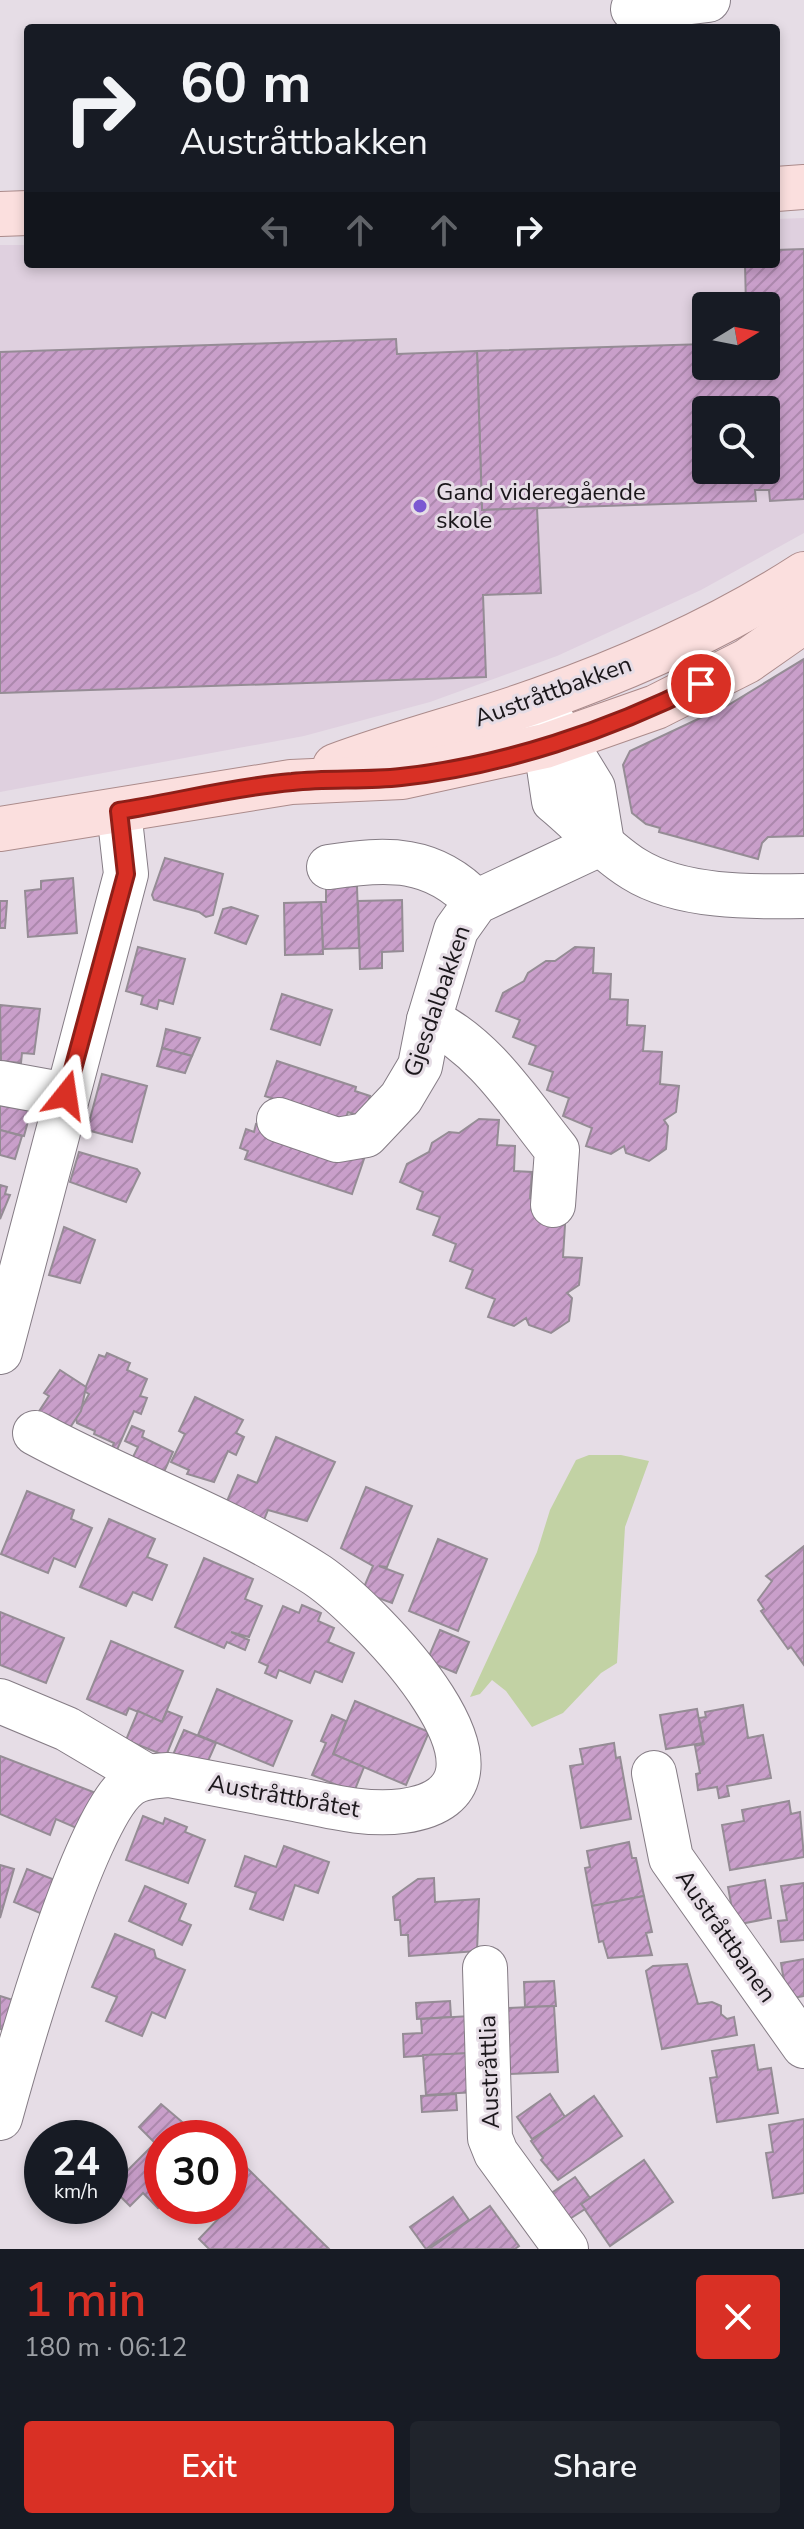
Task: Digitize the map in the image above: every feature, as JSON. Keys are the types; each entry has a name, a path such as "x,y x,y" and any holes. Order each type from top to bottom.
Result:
{"main road":[{"path":"780,189 804,187"},
{"path":"0,214 24,213"},
{"name":"Austråttbakken","path":"291,782 379,750 539,701 673,644 804,574"},
{"name":"Austråttbakken","path":"0,829 291,782 402,777 555,742 656,707 747,661 804,621"}],"street":[{"path":"636,0 633,9 708,0"},
{"path":"539,701 555,742 554,801 636,870 667,883 720,893 804,896"},
{"path":"0,1352 126,874 119,811"},
{"name":"Gjesdalbakken","path":"279,1120 337,1140 366,1135 401,1098 420,1066 429,1020 456,930 476,902 602,843"},
{"path":"329,867 373,860 410,864 456,880 476,902"},
{"path":"429,1020 457,1033 478,1052 557,1150 553,1205"},
{"path":"0,1083 66,1095"},
{"name":"Austråttbråtet","path":"35,1433 106,1472 260,1542 319,1577 392,1642 443,1709 455,1742 459,1767 449,1790 430,1803 402,1811 350,1810 169,1775 148,1777"},
{"path":"0,1701 67,1729 148,1777"},
{"name":"Austråttbanen","path":"654,1773 671,1858 804,2046"},
{"path":"0,2118 18,2052 88,1856 109,1807 129,1785 148,1777"},
{"name":"Austråttlia","path":"485,1968 490,2138 496,2153 566,2249"}],"shaded area":[{"path":"804,218 804,533 701,590 557,656 430,702 304,736 0,792 0,245 24,245 24,268 780,268 780,219"}],"green space":[{"path":"589,1455 621,1455 649,1461 625,1527 617,1663 601,1673 563,1713 532,1727 506,1691 492,1680 480,1694 470,1697 537,1552 550,1510 576,1460"}],"building":[{"path":"804,249 804,499 770,501 769,490 755,490 756,501 482,510 477,351 692,344 692,380 780,380 780,292 746,292 745,268 780,268 780,250"},
{"path":"396,339 397,354 477,351 482,510 537,508 541,593 483,595 486,677 0,693 0,352"},
{"path":"804,659 804,836 768,837 762,843 758,859 659,832 660,828 646,824 632,813 623,765 630,751 730,704"},
{"path":"165,858 223,874 213,915 206,917 199,912 154,900 152,895"},
{"path":"73,878 77,933 28,937 25,891 41,889 41,881"},
{"path":"357,886 359,948 323,949 321,902 326,902 326,887"},
{"path":"402,900 403,951 382,952 382,968 360,969 358,901"},
{"path":"0,901 7,901 5,928 0,928"},
{"path":"321,902 323,954 285,955 284,903"},
{"path":"231,907 258,916 246,944 215,933 223,909"},
{"path":"138,947 185,959 173,1004 159,1000 157,1009 141,1004 143,996 126,991"},
{"path":"575,947 594,948 593,973 611,974 610,999 628,1000 627,1025 645,1026 643,1051 662,1052 660,1084 679,1086 676,1112 664,1120 668,1126 666,1149 649,1161 626,1153 624,1146 611,1154 586,1146 592,1128 563,1116 569,1098 547,1090 553,1072 529,1064 536,1046 513,1037 520,1020 496,1011 503,993 524,981 528,973 546,961 555,961"},
{"path":"282,994 332,1010 320,1045 271,1029"},
{"path":"0,1005 40,1009 34,1054 22,1053 21,1063 1,1061"},
{"path":"166,1029 200,1038 192,1056 162,1048"},
{"path":"162,1048 192,1056 185,1073 157,1066"},
{"path":"277,1061 356,1087 355,1091 370,1096 363,1117 348,1112 344,1122 265,1096"},
{"path":"102,1074 147,1086 132,1142 87,1130"},
{"path":"0,1089 34,1099 24,1136 0,1130"},
{"path":"479,1119 499,1120 497,1145 515,1146 514,1171 532,1172 530,1198 548,1199 547,1223 565,1225 563,1257 582,1258 579,1285 567,1293 572,1298 569,1321 551,1333 529,1325 526,1318 514,1326 488,1317 495,1299 466,1288 473,1270 450,1261 456,1244 433,1235 440,1217 417,1209 423,1192 400,1182 407,1164 429,1152 432,1143 449,1132 459,1133"},
{"path":"256,1124 364,1159 352,1194 245,1159 248,1151 240,1148 246,1129 254,1132"},
{"path":"0,1130 22,1136 15,1159 0,1155"},
{"path":"79,1152 137,1169 140,1173 126,1202 70,1182"},
{"path":"0,1185 7,1187 5,1194 10,1195 0,1219"},
{"path":"64,1227 95,1240 80,1283 49,1275"},
{"path":"107,1353 130,1363 127,1370 147,1379 140,1396 147,1398 141,1414 134,1411 113,1459 108,1457 114,1443 77,1423 76,1418 89,1394 84,1391 99,1355 105,1357"},
{"path":"60,1370 86,1387 81,1411 61,1441 32,1422 49,1396 44,1393"},
{"path":"195,1397 243,1420 236,1433 244,1437 236,1455 228,1451 214,1482 187,1474 189,1470 171,1462 185,1434 179,1431"},
{"path":"132,1426 144,1431 142,1437 173,1452 159,1483 127,1469 138,1447 125,1441"},
{"path":"276,1437 335,1462 307,1521 268,1510 260,1530 222,1513 238,1475 257,1483"},
{"path":"366,1487 412,1506 387,1567 379,1566 403,1575 392,1603 362,1592 373,1566 341,1548"},
{"path":"27,1491 74,1510 71,1519 92,1528 75,1567 54,1558 48,1573 1,1554"},
{"path":"109,1519 155,1539 147,1557 167,1565 152,1600 133,1592 126,1606 80,1587"},
{"path":"438,1539 487,1559 458,1631 409,1611"},
{"path":"804,1546 804,1665 791,1647 788,1649 761,1611 764,1609 758,1600 772,1581 766,1576"},
{"path":"204,1558 253,1579 245,1599 262,1606 249,1637 231,1632 249,1640 245,1650 227,1642 224,1648 175,1627"},
{"path":"302,1605 321,1613 318,1621 334,1628 328,1642 354,1653 342,1682 315,1671 310,1683 279,1670 276,1678 265,1673 268,1666 259,1662 283,1606 299,1613"},
{"path":"0,1612 64,1638 46,1683 0,1665"},
{"path":"440,1630 469,1642 456,1673 427,1661"},
{"path":"111,1641 183,1671 162,1722 129,1708 126,1715 87,1699"},
{"path":"217,1689 292,1721 273,1766 198,1735"},
{"path":"355,1701 429,1732 406,1785 333,1754"},
{"path":"743,1705 748,1738 763,1735 771,1778 727,1786 729,1796 719,1798 717,1787 698,1790 696,1774 700,1773 695,1746 704,1744 699,1718 706,1717 705,1712"},
{"path":"697,1709 703,1743 666,1749 660,1715"},
{"path":"138,1711 162,1722 167,1711 182,1717 166,1756 126,1740"},
{"path":"332,1715 346,1721 333,1754 364,1767 354,1792 312,1775 326,1743 321,1741"},
{"path":"184,1730 216,1743 204,1770 172,1757"},
{"path":"614,1743 616,1758 620,1757 631,1819 581,1828 570,1766 583,1764 580,1749"},
{"path":"0,1756 96,1793 81,1830 56,1819 50,1835 0,1814"},
{"path":"789,1801 791,1814 800,1812 804,1857 730,1870 722,1825 744,1821 742,1810"},
{"path":"143,1816 163,1824 165,1818 187,1827 185,1832 205,1840 188,1883 126,1860"},
{"path":"629,1842 632,1858 636,1858 644,1896 592,1906 585,1868 590,1867 587,1851"},
{"path":"284,1846 329,1862 318,1893 295,1885 283,1920 250,1909 256,1893 235,1886 245,1856 276,1867"},
{"path":"0,1865 14,1869 0,1918"},
{"path":"27,1869 60,1882 47,1916 14,1902"},
{"path":"434,1878 435,1902 479,1899 477,1951 409,1956 408,1935 401,1935 400,1920 395,1920 393,1897 418,1879"},
{"path":"765,1880 771,1918 735,1925 728,1887"},
{"path":"804,1883 804,1940 781,1942 778,1921 787,1920 781,1886"},
{"path":"145,1886 186,1904 179,1920 191,1925 182,1945 129,1921"},
{"path":"644,1896 652,1932 646,1933 652,1955 608,1958 603,1941 599,1942 592,1906"},
{"path":"115,1934 154,1950 156,1958 185,1970 165,2018 152,2012 142,2036 106,2021 117,1997 92,1987"},
{"path":"804,1959 804,1996 787,1999 781,1963"},
{"path":"687,1964 698,2004 712,2002 721,2006 721,2014 727,2019 734,2017 737,2035 662,2049 646,1971 653,1966"},
{"path":"554,1981 556,2006 525,2007 524,1982"},
{"path":"0,1996 19,2002 10,2031 0,2029"},
{"path":"450,2001 451,2017 417,2019 416,2003"},
{"path":"554,2006 558,2072 510,2074 506,2008"},
{"path":"470,2016 472,2053 404,2057 403,2034 422,2033 421,2019"},
{"path":"754,2045 758,2070 771,2068 778,2113 717,2122 710,2078 717,2077 712,2051"},
{"path":"472,2053 475,2092 426,2095 423,2055"},
{"path":"456,2094 457,2110 422,2112 421,2096"},
{"path":"550,2094 565,2117 532,2139 517,2117"},
{"path":"594,2096 622,2136 558,2180 541,2160 543,2158 531,2141"},
{"path":"161,2104 180,2120 146,2120"},
{"path":"804,2119 804,2193 773,2198 766,2153 773,2152 769,2125"},
{"path":"144,2154 144,2194 130,2206 128,2204 128,2170"},
{"path":"644,2160 673,2202 610,2246 581,2204"},
{"path":"248,2169 329,2249 209,2249 199,2239 213,2224 248,2224"},
{"path":"575,2177 590,2198 581,2204 585,2209 562,2224 544,2198"},
{"path":"453,2197 469,2220 426,2249 410,2227"},
{"path":"490,2206 519,2246 515,2249 429,2249"}],"place":[{"name":"Gand videregående skole","path":"420,506"}],"route":[{"path":"66,1095 126,874 119,811 291,782 402,777 463,766 545,746 656,707 701,684"}]}
